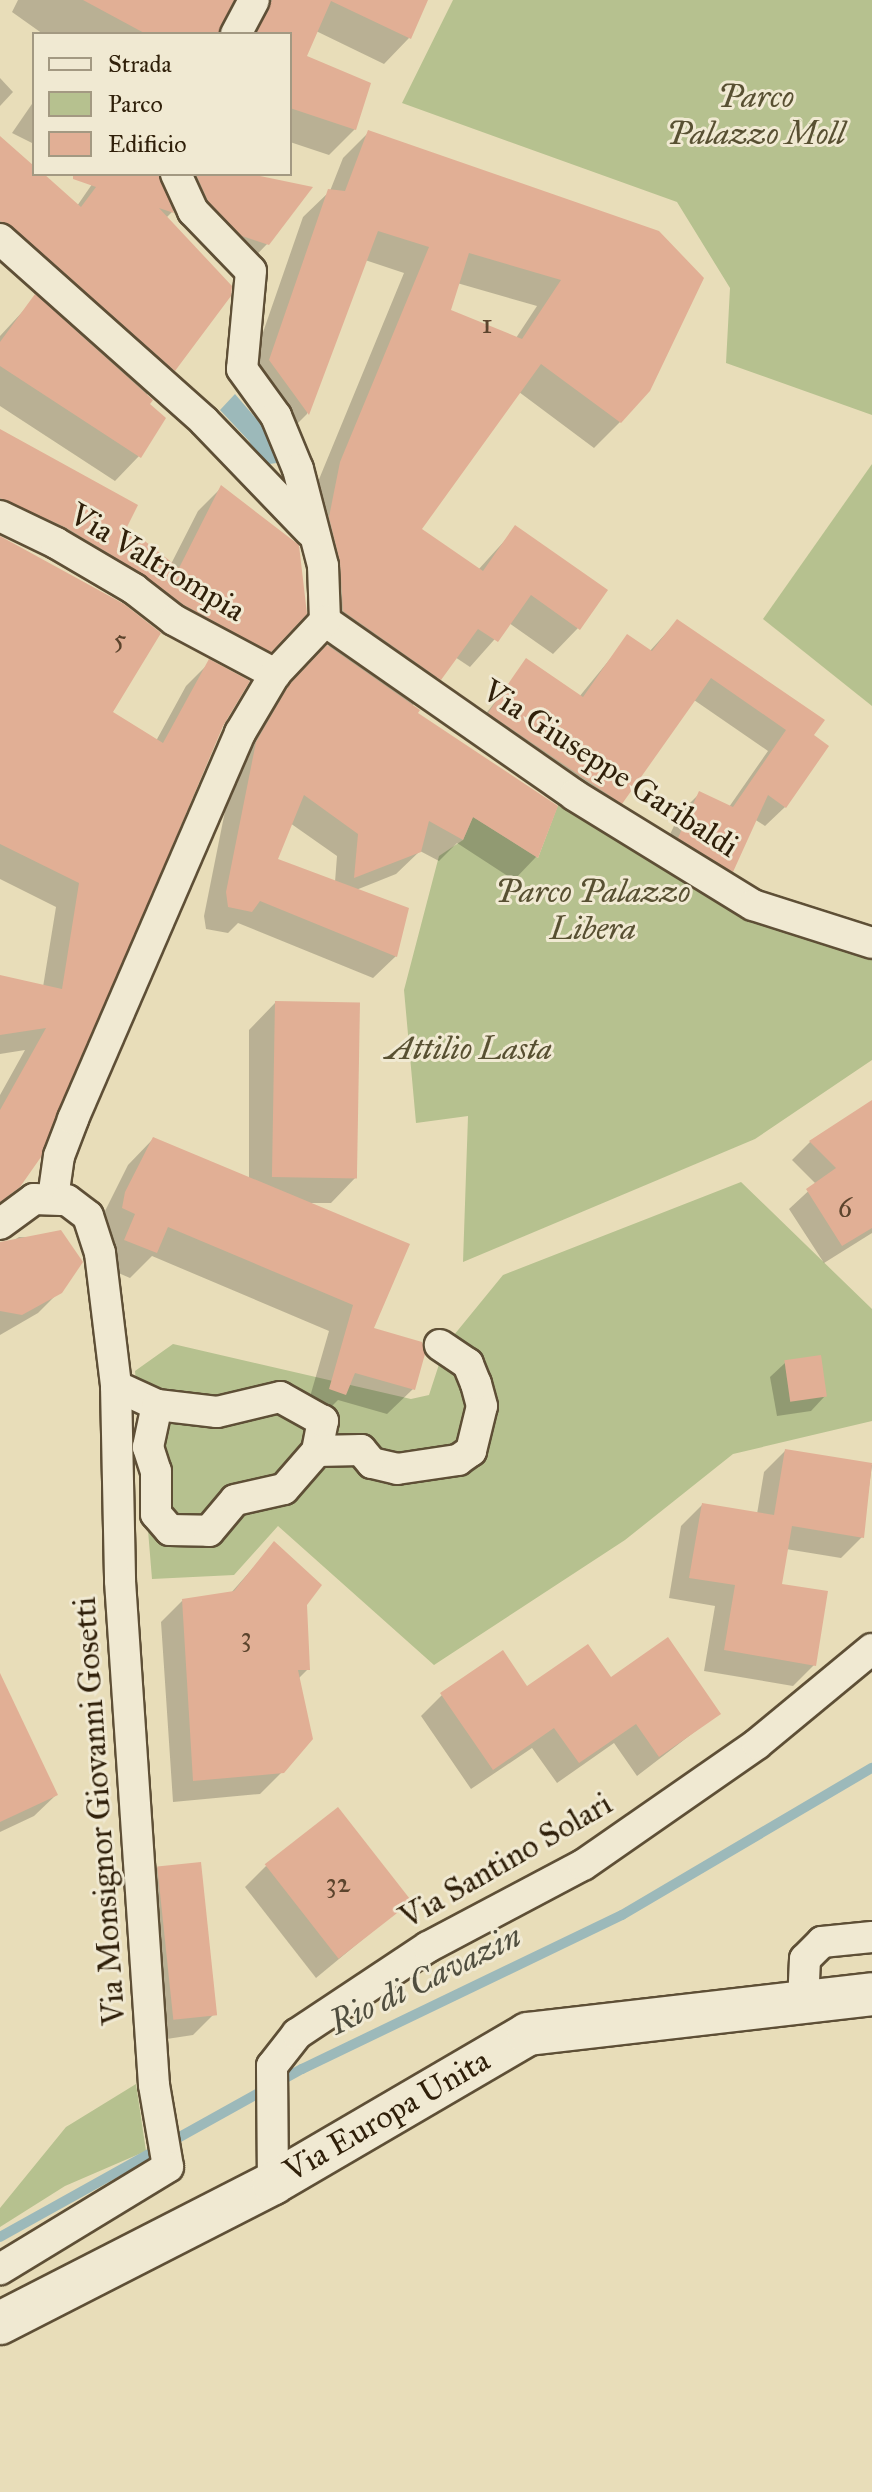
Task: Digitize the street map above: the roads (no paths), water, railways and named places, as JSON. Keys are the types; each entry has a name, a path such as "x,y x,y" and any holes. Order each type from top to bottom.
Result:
{"main road":[{"name":"Via Europa Unita","path":"0,2323 273,2183 528,2034 872,1994"}],"street":[{"path":"237,32 254,0"},
{"path":"0,1224 34,1199 53,1198 73,1119 240,733 275,674 325,621 323,566 312,533 298,469 276,416 242,369 251,271 193,211 177,176"},
{"path":"2,246 266,481 312,533"},
{"name":"Via Valtrompia","path":"0,516 56,543 134,589 174,620 275,674"},
{"name":"Via Giuseppe Garibaldi","path":"325,621 574,795 753,905 872,943"},
{"name":"Via Monsignor Giovanni Gosetti","path":"0,2269 168,2167 161,2110 154,2085 120,1581 116,1386 100,1253 88,1216 67,1200 53,1198"},
{"path":"317,1451 361,1450 372,1463 397,1469 458,1460 471,1451 482,1406 476,1384 468,1364 440,1345"},
{"path":"116,1386 157,1405 217,1412 280,1397 323,1421 317,1451 284,1489 235,1500 209,1531 170,1530 156,1514 156,1471 148,1447 157,1405"},
{"name":"Via Santino Solari","path":"273,2183 272,2066 297,2034 428,1947 583,1865 757,1744 872,1649"},
{"path":"803,2003 805,1959 822,1942 872,1937"}],"water":[{"path":"235,394 266,430 284,462 262,465 249,441 220,410"}],"waterway":[{"name":"Rio di Cavazin","path":"0,2237 302,2069 622,1915 872,1768"}],"park label":[{"name":"Parco Palazzo Moll","path":"756,116"},
{"name":"Parco Palazzo Libera","path":"593,912"},
{"name":"Attilio Lasta","path":"469,1049"}]}
